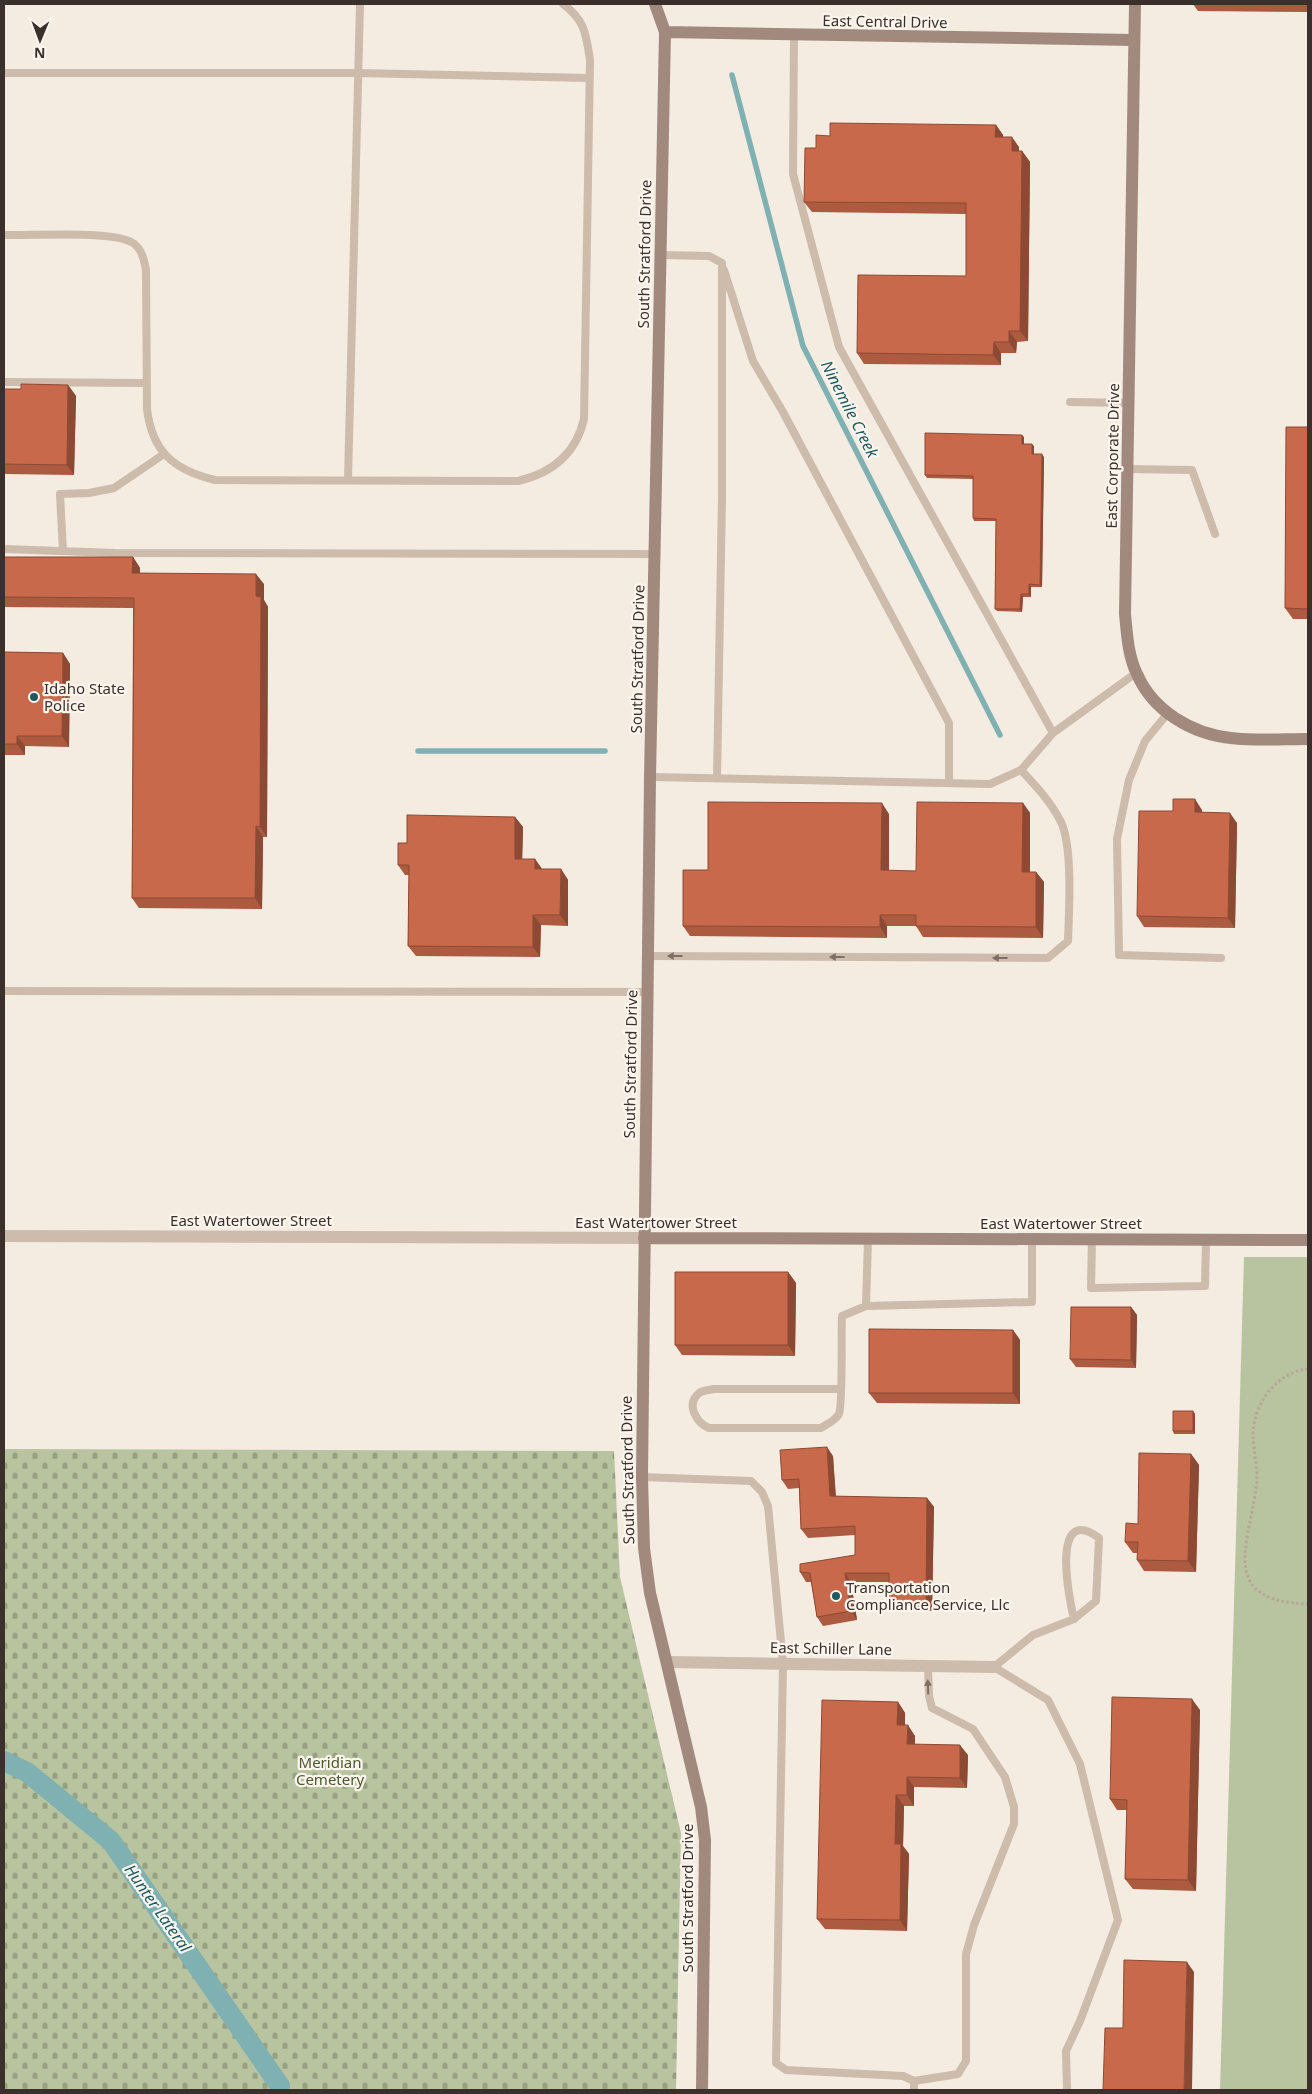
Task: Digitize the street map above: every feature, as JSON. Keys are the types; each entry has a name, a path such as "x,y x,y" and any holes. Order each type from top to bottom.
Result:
{"street":[{"path":"655,4 665,32"},
{"name":"East Corporate Drive","path":"1136,4 1125,614 1128,645 1136,673 1152,698 1168,713 1193,730 1231,738 1308,739"},
{"name":"East Central Drive","path":"665,32 794,36 1134,40"},
{"name":"South Stratford Drive","path":"665,32 650,777 642,1477 644,1548 650,1593 701,1807 706,1840 702,2090"},
{"name":"East Watertower Street","path":"4,1236 1308,1240"},
{"name":"East Schiller Lane","path":"667,1662 994,1667"}],"lane":[{"path":"348,480 356,73 360,4"},
{"path":"4,236 105,236 122,238 134,243 143,255 146,270 146,383 149,426 154,440 164,454 178,466 195,475 214,480 518,481 536,477 553,468 564,459 580,433 584,419 590,78 587,38 580,19 563,4"},
{"path":"794,36 793,174 839,347 1053,733"},
{"path":"4,72 356,73 590,78"},
{"path":"660,255 710,256 722,263 753,361 783,412 949,723 949,783"},
{"path":"717,779 722,498 722,263"},
{"path":"4,382 146,383"},
{"path":"1070,402 1129,403"},
{"path":"63,551 60,494 89,493 114,488 164,454"},
{"path":"1128,469 1192,470 1215,534"},
{"path":"4,549 63,551 655,554"},
{"path":"650,777 990,784 1021,770 1053,733 1136,673"},
{"path":"1168,713 1145,741 1132,772 1117,839 1119,955 1221,958"},
{"path":"648,956 1048,958 1068,941 1069,865 1062,824 1044,794 1021,770"},
{"path":"4,991 648,992"},
{"path":"866,1306 868,1239"},
{"path":"840,1389 714,1389 700,1392 694,1400 694,1416 701,1424 709,1428 821,1428 834,1420 840,1412 842,1316 866,1306 1032,1302 1032,1239"},
{"path":"1092,1239 1091,1288 1206,1286 1206,1239"},
{"path":"642,1477 751,1481 762,1492 768,1506 783,1663 776,2063 786,2070 903,2076 914,2081 958,2074 966,2061 966,1954 974,1925 1014,1824 1014,1807 1005,1777 973,1729 932,1708 929,1696 928,1666"},
{"path":"1067,2090 1066,2051 1080,2021 1118,1920 1080,1764 1048,1700 994,1667 1033,1635 1074,1619 1096,1601 1099,1538 1090,1532 1082,1530 1073,1532 1068,1539 1066,1588 1074,1619"},
{"path":"914,2081 914,2090"}],"path":[{"path":"1308,1369 1291,1373 1280,1380 1270,1390 1255,1418 1254,1443 1257,1488 1250,1517 1244,1561 1247,1577 1255,1589 1281,1602 1308,1604"}],"green space":[{"path":"1244,1257 1308,1257 1308,2090 1220,2090"},
{"name":"Meridian Cemetery","path":"4,1449 614,1451 620,1577 681,1833 676,2090 4,2090"}],"building":[{"path":"830,123 996,125 995,137 1012,137 1012,151 1022,151 1020,331 1009,331 1009,342 994,342 993,355 857,353 858,275 966,276 966,203 804,202 805,148 816,148 816,135 830,136"},
{"path":"21,384 68,385 67,465 4,464 4,389 21,389"},
{"path":"1286,427 1308,427 1308,609 1285,608"},
{"path":"925,433 1022,435 1022,444 1032,444 1032,454 1042,454 1040,585 1029,584 1029,594 1021,594 1020,609 995,609 996,519 973,518 973,476 925,475"},
{"path":"4,557 133,557 132,573 256,574 256,596 261,597 260,827 256,826 255,898 132,898 134,598 4,597"},
{"path":"4,652 63,653 62,736 17,736 17,744 4,744"},
{"path":"1173,799 1195,799 1195,812 1230,813 1228,918 1137,916 1139,811 1173,811"},
{"path":"708,802 882,803 881,870 916,871 917,802 1023,803 1022,872 1036,872 1036,927 916,926 916,915 880,915 880,927 683,926 683,870 708,870"},
{"path":"407,815 515,817 515,859 535,859 535,869 561,869 560,915 533,915 533,947 408,946 409,865 398,865 398,843 407,843"},
{"path":"675,1272 788,1272 788,1345 675,1345"},
{"path":"1071,1307 1131,1307 1131,1360 1070,1359"},
{"path":"869,1329 1013,1330 1013,1393 869,1393"},
{"path":"1173,1411 1193,1411 1193,1431 1173,1431"},
{"path":"827,1447 830,1496 927,1498 926,1602 889,1602 889,1573 845,1573 851,1611 817,1617 810,1573 800,1572 800,1564 855,1555 855,1526 801,1529 799,1479 782,1480 780,1450"},
{"path":"1139,1453 1191,1454 1188,1561 1137,1560 1138,1542 1125,1542 1126,1523 1138,1524"},
{"path":"1112,1697 1192,1699 1188,1880 1125,1879 1127,1800 1110,1799"},
{"path":"822,1700 898,1702 897,1725 908,1725 907,1744 960,1745 960,1778 907,1777 907,1795 896,1795 895,1844 901,1844 900,1920 817,1919"},
{"path":"1124,1960 1187,1962 1184,2090 1103,2090 1105,2028 1123,2028"}],"waterway":[{"name":"Ninemile Creek","path":"732,75 803,346 1000,735"},
{"path":"418,751 605,751"},
{"name":"Hunter Lateral","path":"4,1761 27,1772 111,1841 280,2086"}],"place":[{"name":"Idaho State Police","path":"34,697"},
{"name":"Transportation Compliance Service, Llc","path":"836,1596"}]}
